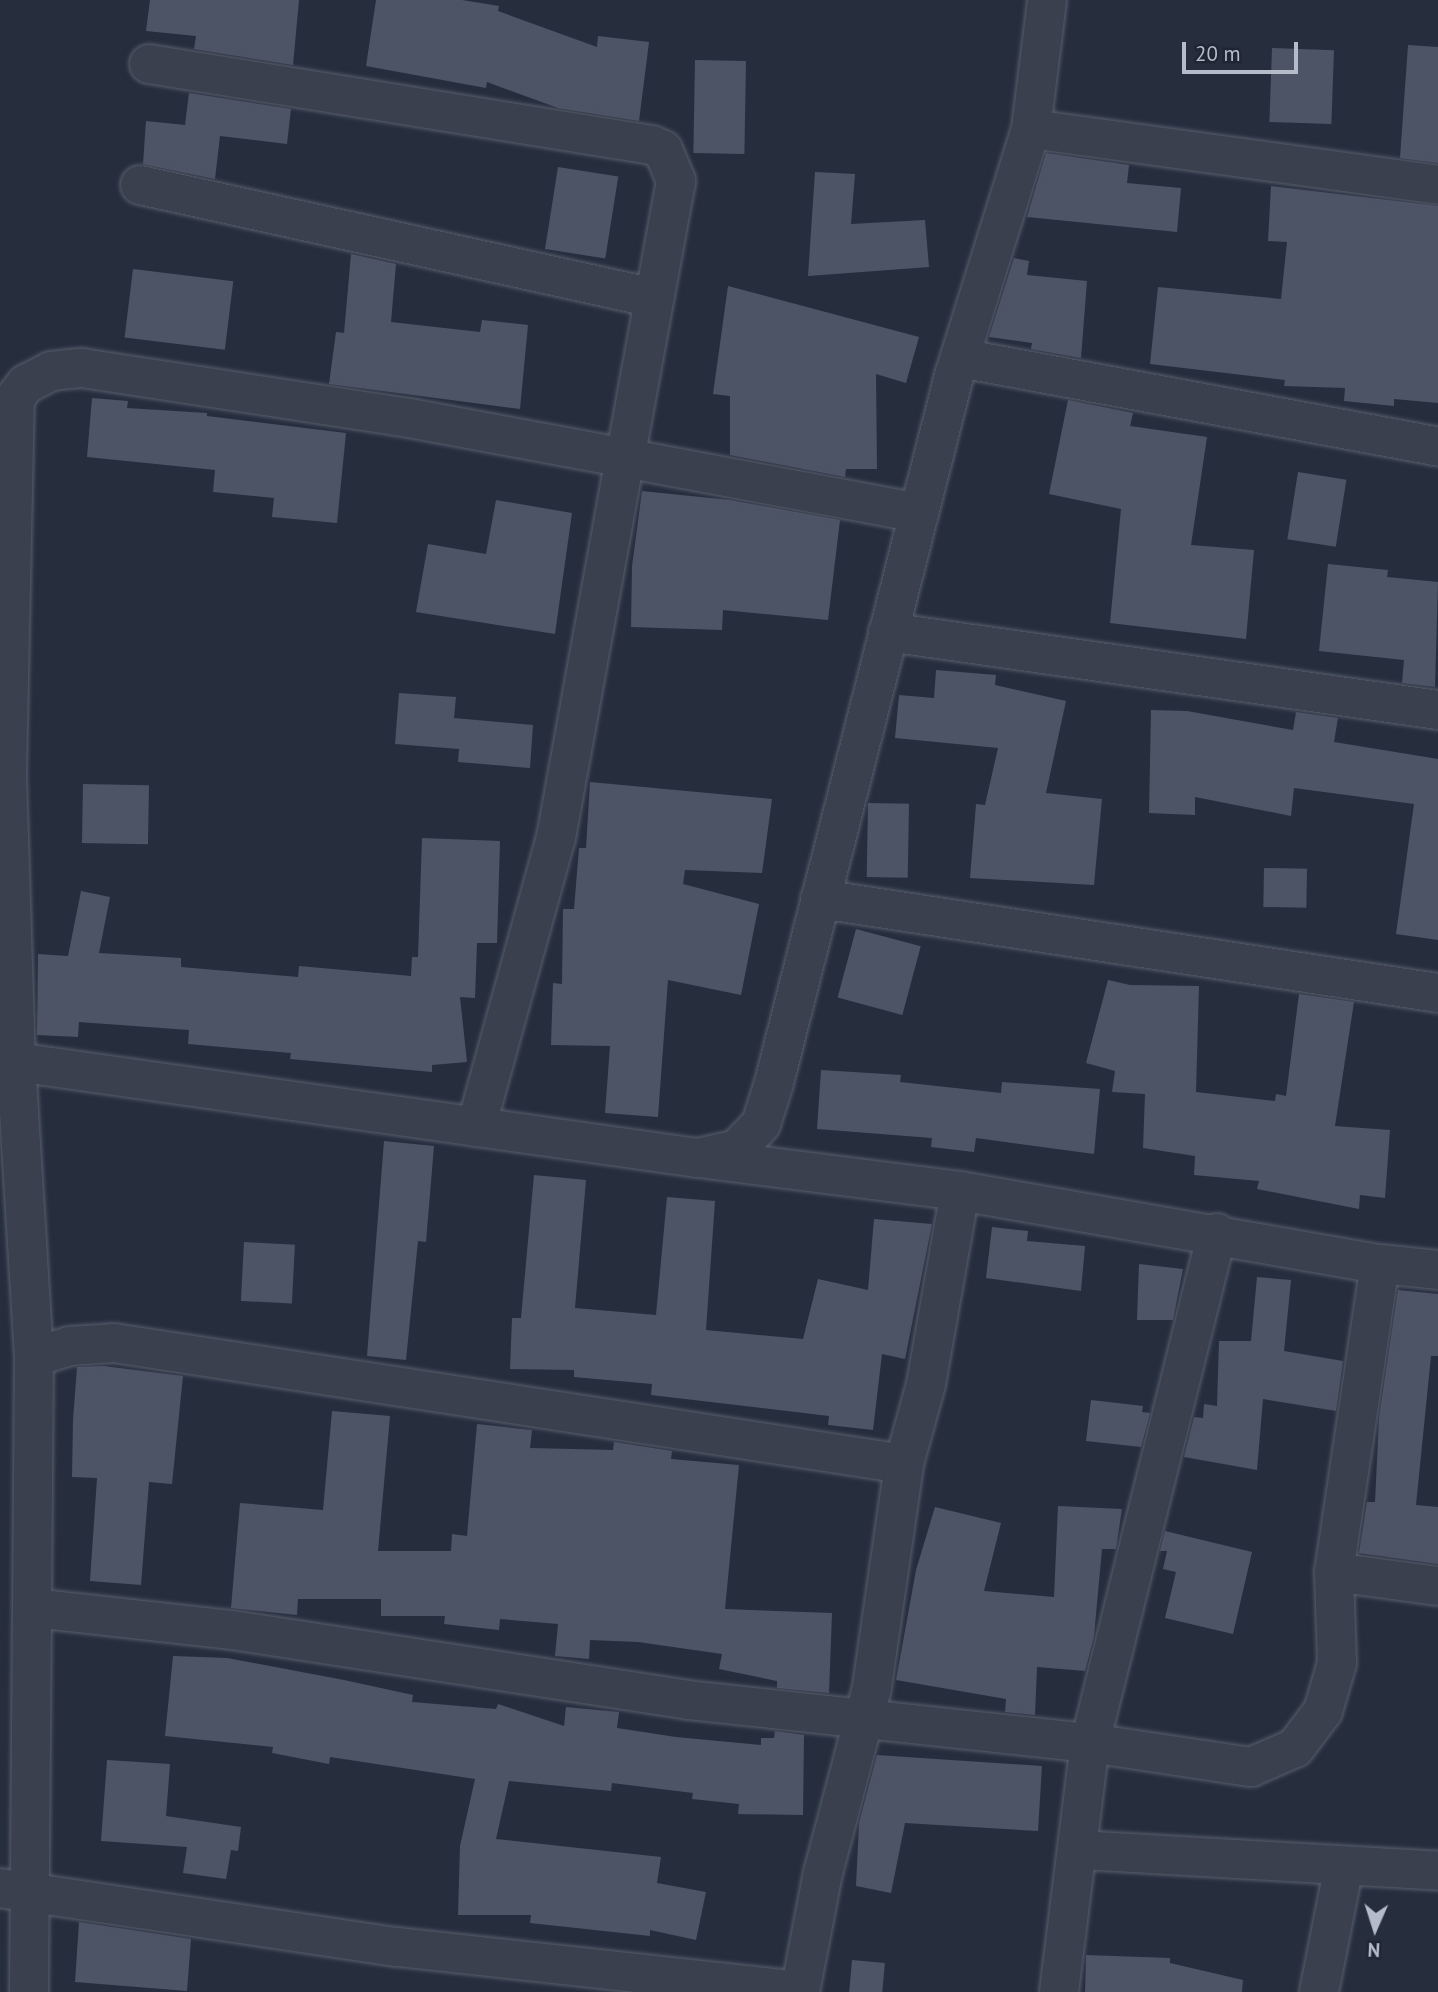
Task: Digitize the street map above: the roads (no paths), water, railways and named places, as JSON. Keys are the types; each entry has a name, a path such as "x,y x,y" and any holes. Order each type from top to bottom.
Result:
{"street":[{"path":"697,1157 736,1150 761,1124 960,358 1031,129 1047,0"},
{"path":"149,64 652,145 669,158 676,181 556,837 476,1127"},
{"path":"1031,129 1438,185"},
{"path":"139,185 654,298"},
{"path":"960,358 1438,447"},
{"path":"29,1992 16,1891 33,1608 34,1357 8,1062 7,774 15,398 26,384 51,371 82,368 409,418 919,513"},
{"path":"888,632 1438,710"},
{"path":"820,899 1438,993"},
{"path":"8,1062 960,1191 1217,1233 1380,1264 1438,1270"},
{"path":"16,1891 397,1947 800,1992 823,1874 864,1719 904,1464 926,1384 960,1191"},
{"path":"1059,1992 1079,1850 1090,1743 1217,1233"},
{"path":"33,1608 232,1630 687,1700 1090,1743 1251,1767 1295,1748 1323,1711 1337,1663 1334,1572 1380,1264"},
{"path":"34,1357 70,1346 114,1343 904,1464"},
{"path":"1334,1572 1438,1586"},
{"path":"1079,1850 1438,1871"},
{"path":"1319,1992 1344,1866"}]}
